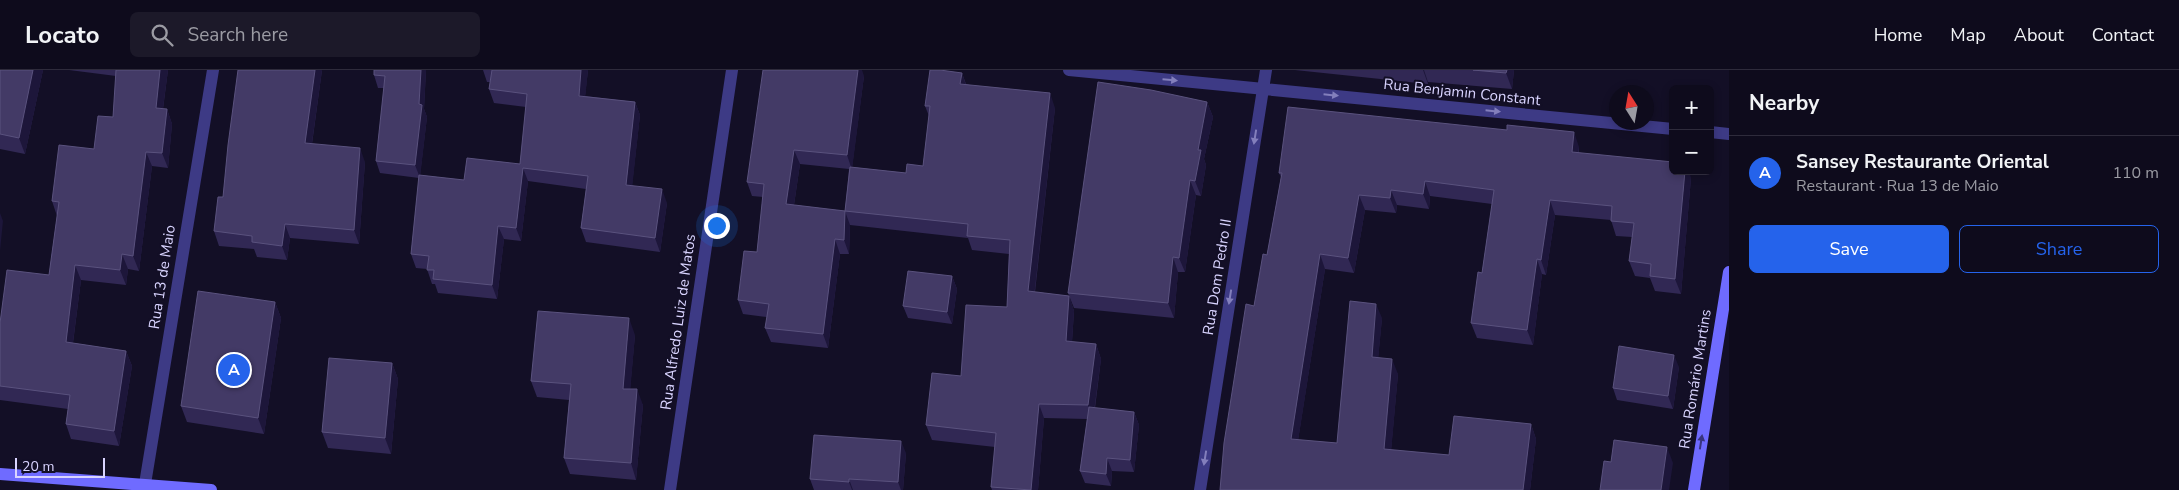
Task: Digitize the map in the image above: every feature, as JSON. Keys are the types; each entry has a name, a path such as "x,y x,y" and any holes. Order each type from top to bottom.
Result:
{"street":[{"name":"Rua 13 de Maio","path":"145,487 213,70"},
{"name":"Rua Alfredo Luiz de Matos","path":"670,490 732,70"},
{"name":"Rua Benjamin Constant","path":"1069,70 1669,129"},
{"name":"Rua Dom Pedro II","path":"1200,490 1266,70"},
{"path":"1714,132 1729,134"},
{"name":"Rua Romário Martins","path":"1694,490 1729,272"},
{"path":"0,474 145,487 211,490"}],"building":[{"path":"0,70 33,70 19,138 0,134"},
{"path":"116,70 160,70 156,108 167,109 162,153 146,152 133,256 122,254 120,270 75,265 66,342 126,351 114,431 66,424 70,395 0,386 0,323 7,270 49,275 59,202 52,201 59,145 94,149 98,116 113,117"},
{"path":"238,70 315,70 305,143 360,148 354,230 285,224 282,246 252,242 252,236 214,231 218,197 223,197"},
{"path":"374,70 421,70 419,104 422,105 415,165 376,161 385,76 374,75"},
{"path":"492,70 581,70 579,96 635,102 626,185 662,189 655,238 581,228 588,176 523,168 516,228 498,226 492,285 433,279 434,270 427,270 429,256 411,254 419,175 464,180 467,158 520,164 527,94 489,89"},
{"path":"763,70 858,70 847,155 794,150 786,204 845,211 844,240 835,239 823,334 765,328 769,304 738,300 744,251 757,252 764,184 747,182"},
{"path":"930,70 962,73 960,84 1050,93 1028,291 1069,296 1066,341 1096,344 1088,405 1039,404 1031,490 991,487 996,433 926,425 932,373 961,376 966,305 1007,307 1010,240 967,236 968,224 845,211 850,167 906,173 907,164 923,166 930,106 925,106"},
{"path":"1473,70 1507,70 1506,73"},
{"path":"1098,82 1151,90 1207,102 1198,150 1201,150 1195,181 1190,180 1179,258 1173,257 1168,303 1068,293"},
{"path":"1288,107 1507,130 1507,125 1574,132 1572,152 1669,162 1669,175 1685,175 1675,279 1650,276 1651,264 1629,261 1634,223 1611,221 1612,206 1550,200 1541,260 1537,259 1527,330 1471,323 1478,272 1482,273 1494,190 1425,181 1423,194 1391,190 1390,198 1359,195 1348,258 1320,254 1291,439 1337,443 1350,301 1376,304 1372,357 1392,359 1384,449 1449,455 1454,416 1531,424 1523,490 1220,490 1224,443 1246,304 1254,306 1263,254 1267,255 1282,173 1279,173"},
{"path":"908,271 952,276 947,312 903,306"},
{"path":"198,291 275,302 258,418 181,406"},
{"path":"538,311 629,318 623,389 637,389 631,463 564,458 571,384 531,381"},
{"path":"1619,346 1674,355 1668,396 1613,388"},
{"path":"329,358 392,363 385,438 322,432"},
{"path":"1089,407 1134,412 1130,460 1107,458 1106,474 1080,471"},
{"path":"814,435 901,441 898,482 849,479 849,482 810,479"},
{"path":"1614,440 1667,447 1661,490 1600,490 1604,461 1611,462"}],"place":[{"name":"Sansey Restaurante Oriental","path":"234,370"}]}
